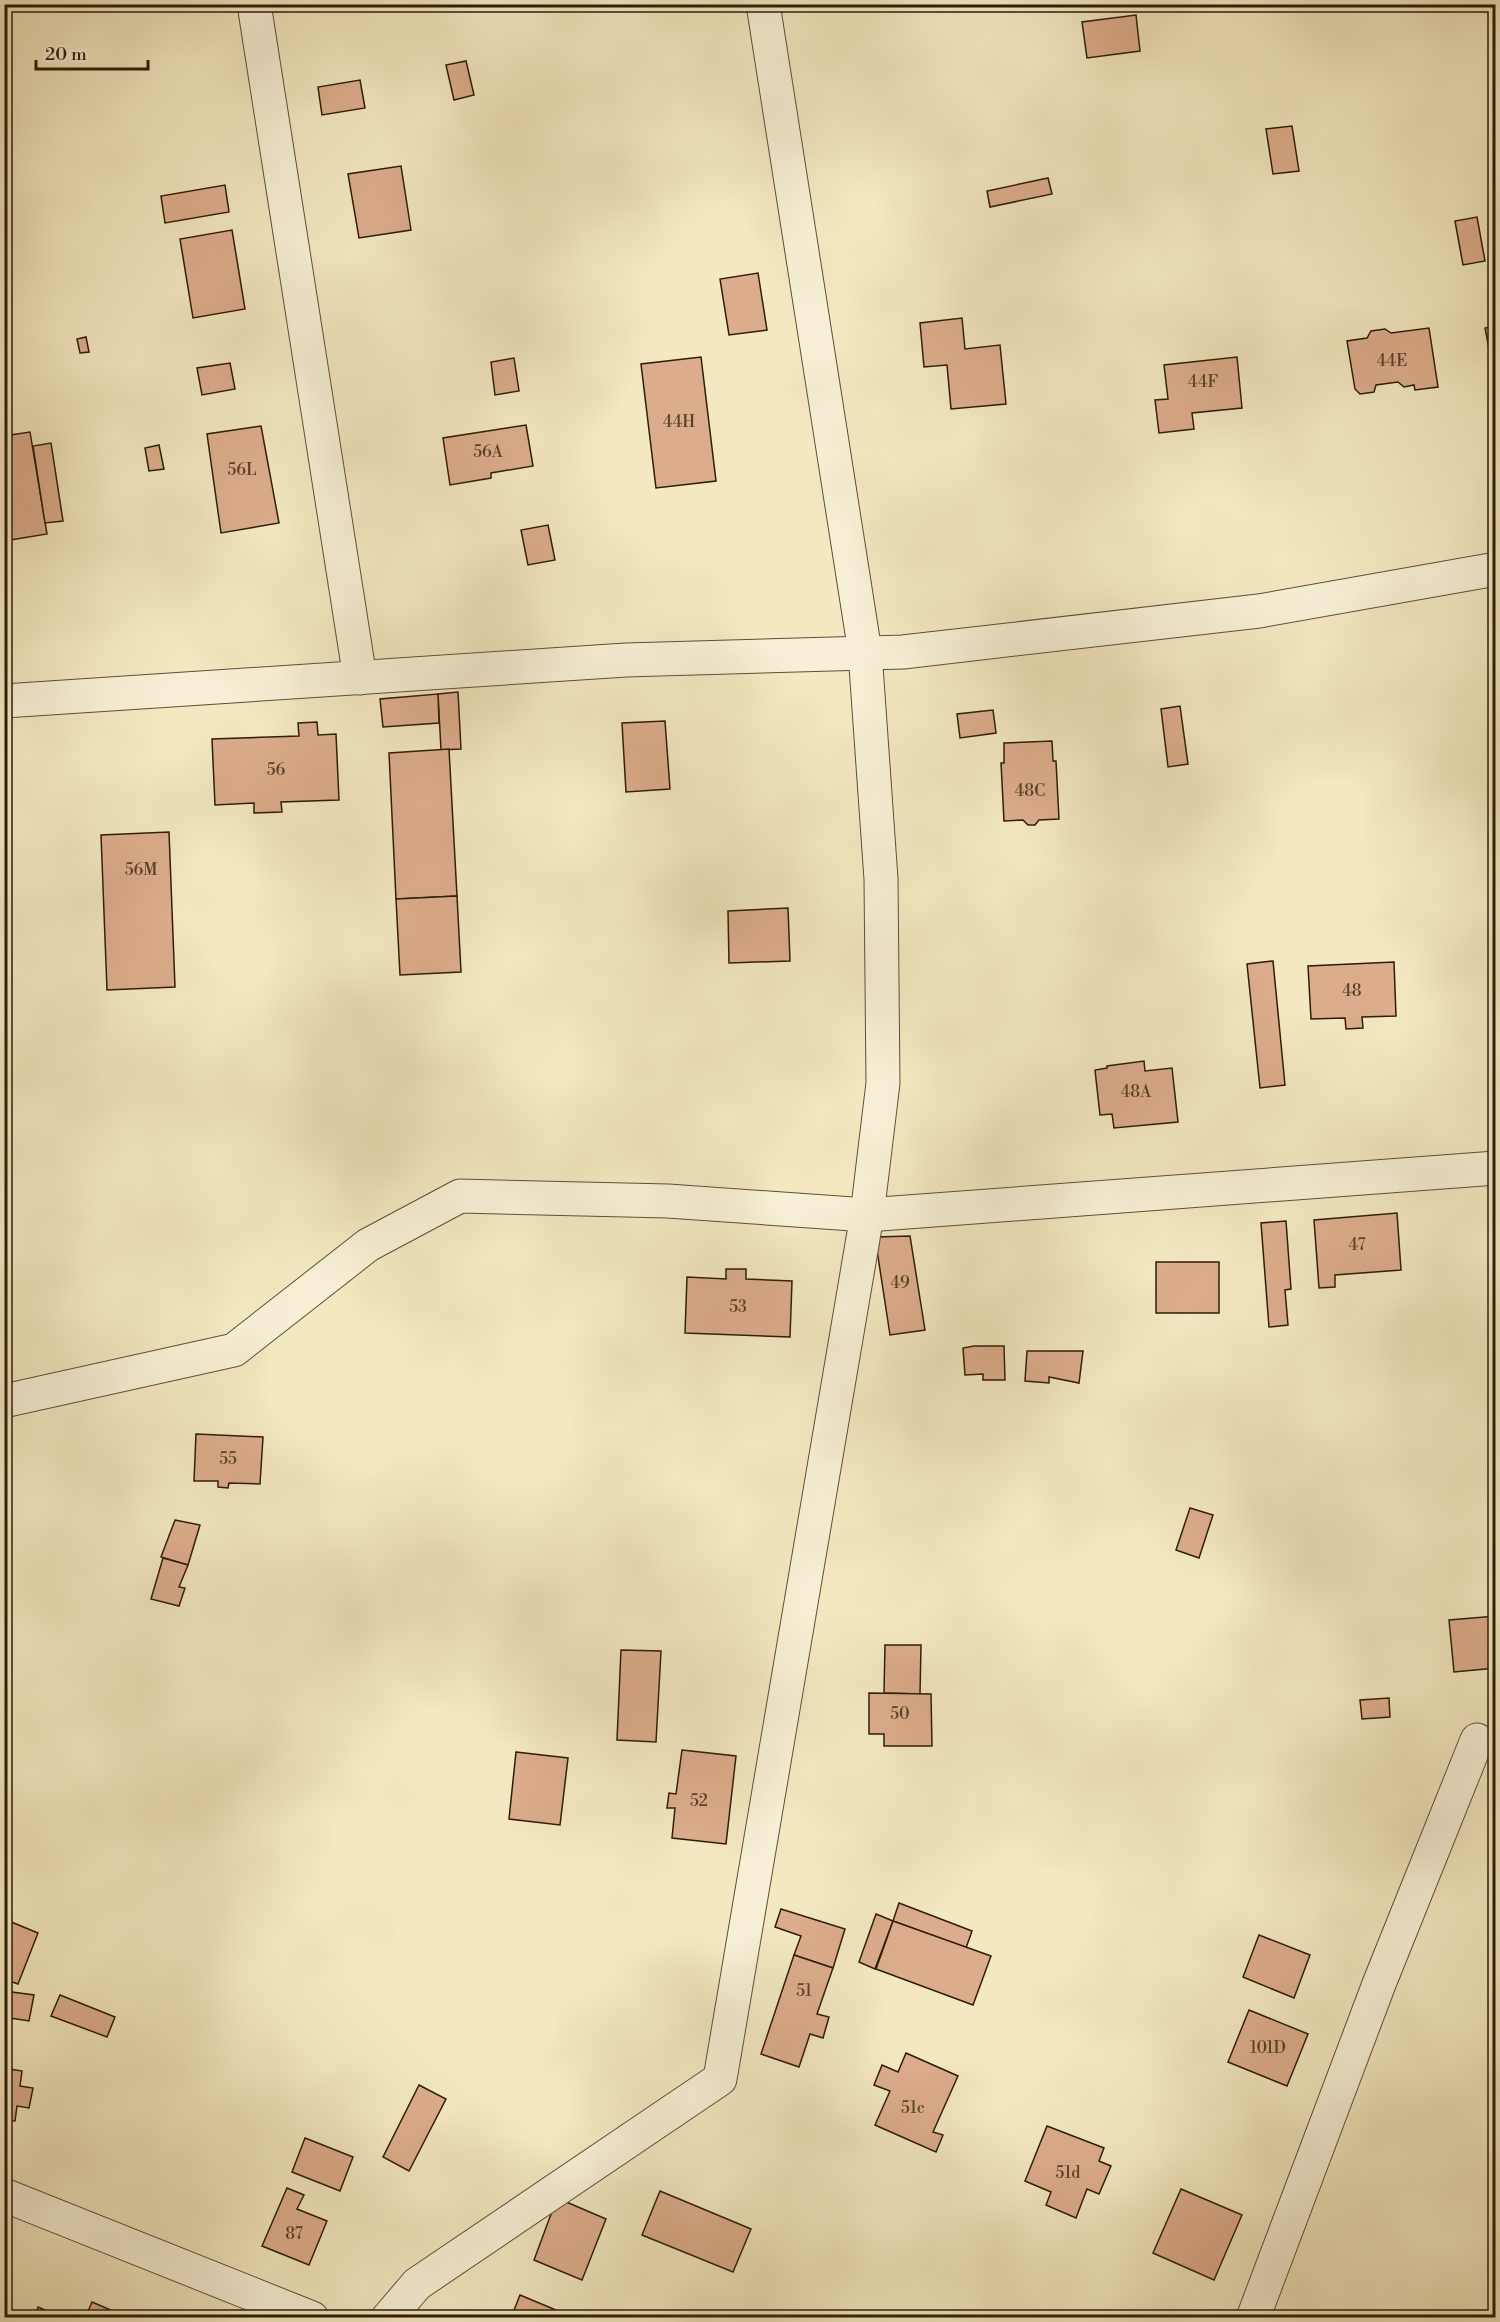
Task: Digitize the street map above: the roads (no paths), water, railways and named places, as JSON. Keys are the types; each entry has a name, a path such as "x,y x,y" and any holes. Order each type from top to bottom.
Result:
{"street":[{"path":"254,4 360,678"},
{"path":"388,2318 417,2283 720,2079 867,1215 882,1083 882,1061 881,879 865,652 763,4"},
{"path":"4,701 626,660 903,652 1259,611 1496,569"},
{"path":"4,1401 234,1350 368,1245 460,1196 668,1201 867,1215 1496,1168"},
{"path":"1253,2318 1379,1984 1477,1740"},
{"path":"4,2195 312,2318"}]}
